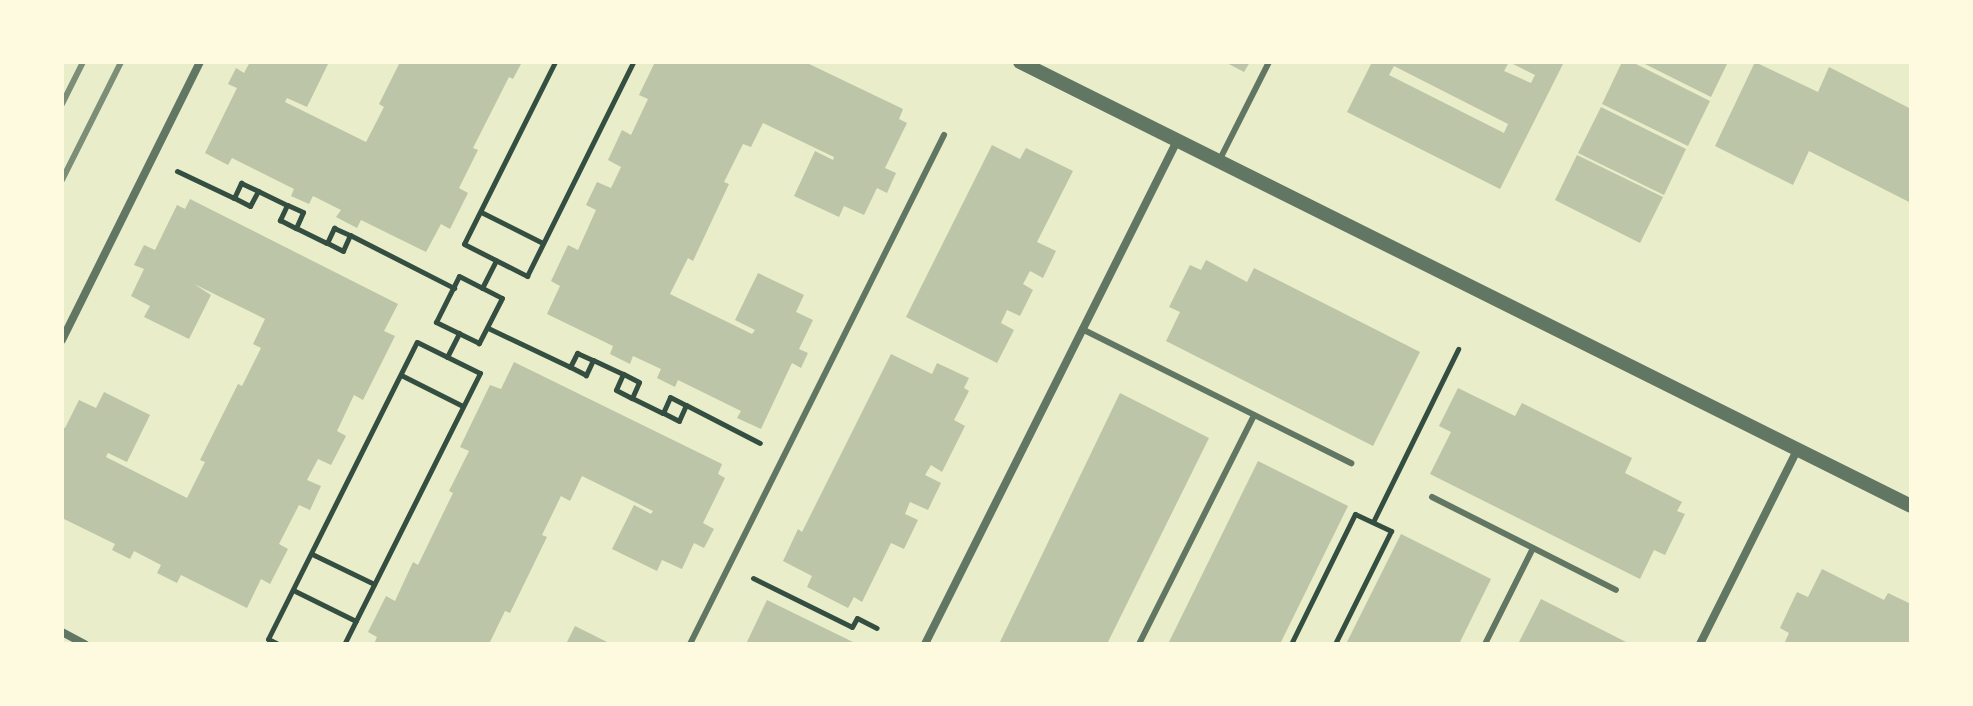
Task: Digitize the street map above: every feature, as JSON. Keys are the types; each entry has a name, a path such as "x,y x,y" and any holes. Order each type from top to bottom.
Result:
{"street":[{"path":"62,340 200,62"},
{"path":"1020,62 1911,506"},
{"path":"925,644 1177,141"},
{"path":"1700,644 1797,450"},
{"path":"62,632 85,644"}],"lane":[{"path":"1219,161 1269,62"},
{"path":"690,644 944,135"},
{"path":"1082,329 1351,463"},
{"path":"1139,644 1254,415"},
{"path":"1432,497 1616,590"},
{"path":"1485,644 1533,548"}],"path":[{"path":"555,62 464,244 527,276 633,62"},
{"path":"152,158 250,206 258,191"},
{"path":"234,198 241,183 303,212 296,228"},
{"path":"287,205 280,220 343,251 350,235"},
{"path":"481,212 543,243"},
{"path":"327,243 334,228 454,288"},
{"path":"482,288 496,260"},
{"path":"459,276 482,288 502,298 479,343 436,322 459,276"},
{"path":"488,328 586,375 593,360"},
{"path":"447,357 459,333"},
{"path":"278,644 268,639 417,342 480,373 344,644"},
{"path":"1373,522 1458,349"},
{"path":"570,367 577,353 623,374 639,382 632,398"},
{"path":"623,374 616,390 632,398 679,421 686,405"},
{"path":"401,375 463,406"},
{"path":"663,413 670,397 785,455"},
{"path":"1291,644 1355,514 1391,531 1335,644"},
{"path":"312,554 374,584"},
{"path":"729,566 852,627 857,618 877,628"},
{"path":"293,590 356,621"}],"building":[{"path":"250,62 329,62 307,107 287,98 285,102 366,142 384,107 379,104 400,62 522,62 513,79 509,77 473,148 478,150 459,188 468,193 450,229 441,224 426,252 361,220 357,228 336,217 341,210 313,196 309,204 291,196 294,189 232,158 228,165 205,153 237,88 228,84 236,68 244,73"},
{"path":"655,62 805,62 903,109 899,119 907,123 885,168 896,173 887,193 877,188 864,215 844,206 839,217 794,196 815,151 833,160 834,157 763,123 751,147 743,144 724,182 729,184 693,261 688,258 670,294 752,334 755,330 735,320 758,273 804,295 796,312 813,320 799,349 808,353 801,368 792,363 761,429 737,418 741,411 678,380 675,387 657,378 661,369 633,356 630,364 610,354 613,346 547,314 560,286 551,281 568,245 578,250 596,210 586,205 597,182 611,188 621,167 608,160 622,130 631,135 648,99 639,95"},
{"path":"1225,62 1250,62 1244,72"},
{"path":"1372,62 1509,62 1564,62 1500,189 1347,112","holes":["1509,62 1535,75 1531,83 1504,71","1394,66 1508,124 1504,133 1389,75"]},
{"path":"1622,62 1632,62 1710,101 1688,146 1602,104"},
{"path":"1641,62 1728,62 1711,97"},
{"path":"1755,62 1818,92 1829,67 1911,109 1911,203 1809,151 1793,185 1715,146"},
{"path":"1601,107 1686,149 1664,195 1578,153"},
{"path":"992,145 1020,159 1026,148 1073,171 1037,242 1056,251 1043,278 1030,271 1023,284 1033,290 1020,316 1007,310 1001,323 1014,330 997,363 906,317"},
{"path":"1577,155 1663,197 1640,243 1555,200"},
{"path":"190,199 398,304 384,331 395,336 363,400 354,395 337,431 346,436 331,465 318,459 307,480 321,486 310,510 299,505 279,544 288,549 270,584 261,579 247,608 181,575 177,583 157,573 161,565 134,551 130,559 112,550 115,544 62,518 62,427 65,428 79,400 96,408 104,392 150,415 127,462 108,453 106,457 187,498 205,462 200,460 238,384 242,386 261,348 253,344 265,319 194,284 211,295 189,339 144,317 150,306 131,296 144,269 134,265 144,245 155,250 177,205 185,209"},
{"path":"1206,260 1247,282 1254,268 1420,352 1373,446 1166,341 1180,312 1169,307 1190,265 1201,270"},
{"path":"891,354 932,374 937,363 969,378 964,388 969,391 954,420 965,426 942,472 931,465 925,475 941,483 928,510 910,502 905,514 918,520 904,549 891,543 862,602 854,597 848,608 807,587 812,576 783,561 798,529 802,532"},
{"path":"514,362 722,464 718,474 725,478 703,523 714,529 704,548 694,543 682,569 662,560 657,571 612,549 634,505 651,514 653,511 582,476 570,501 561,496 542,535 547,537 510,613 505,611 489,644 374,644 377,637 368,632 386,596 395,601 413,562 418,565 453,493 449,491 469,451 460,447 490,385 501,389"},
{"path":"1458,388 1515,416 1522,403 1632,458 1625,473 1682,502 1677,511 1685,514 1665,555 1654,550 1640,579 1430,474 1451,432 1439,426"},
{"path":"1120,393 1209,438 1107,644 999,644"},
{"path":"1258,461 1348,506 1280,644 1168,644"},
{"path":"1401,534 1491,579 1459,644 1346,644"},
{"path":"1822,569 1884,600 1888,593 1911,604 1911,644 1784,644 1789,633 1780,628 1797,592 1808,597"},
{"path":"1541,599 1630,644 1518,644"},
{"path":"767,600 857,644 746,644"},
{"path":"575,626 611,644 566,644"}],"railway":[{"path":"62,104 83,62"},
{"path":"62,180 121,62"}]}
